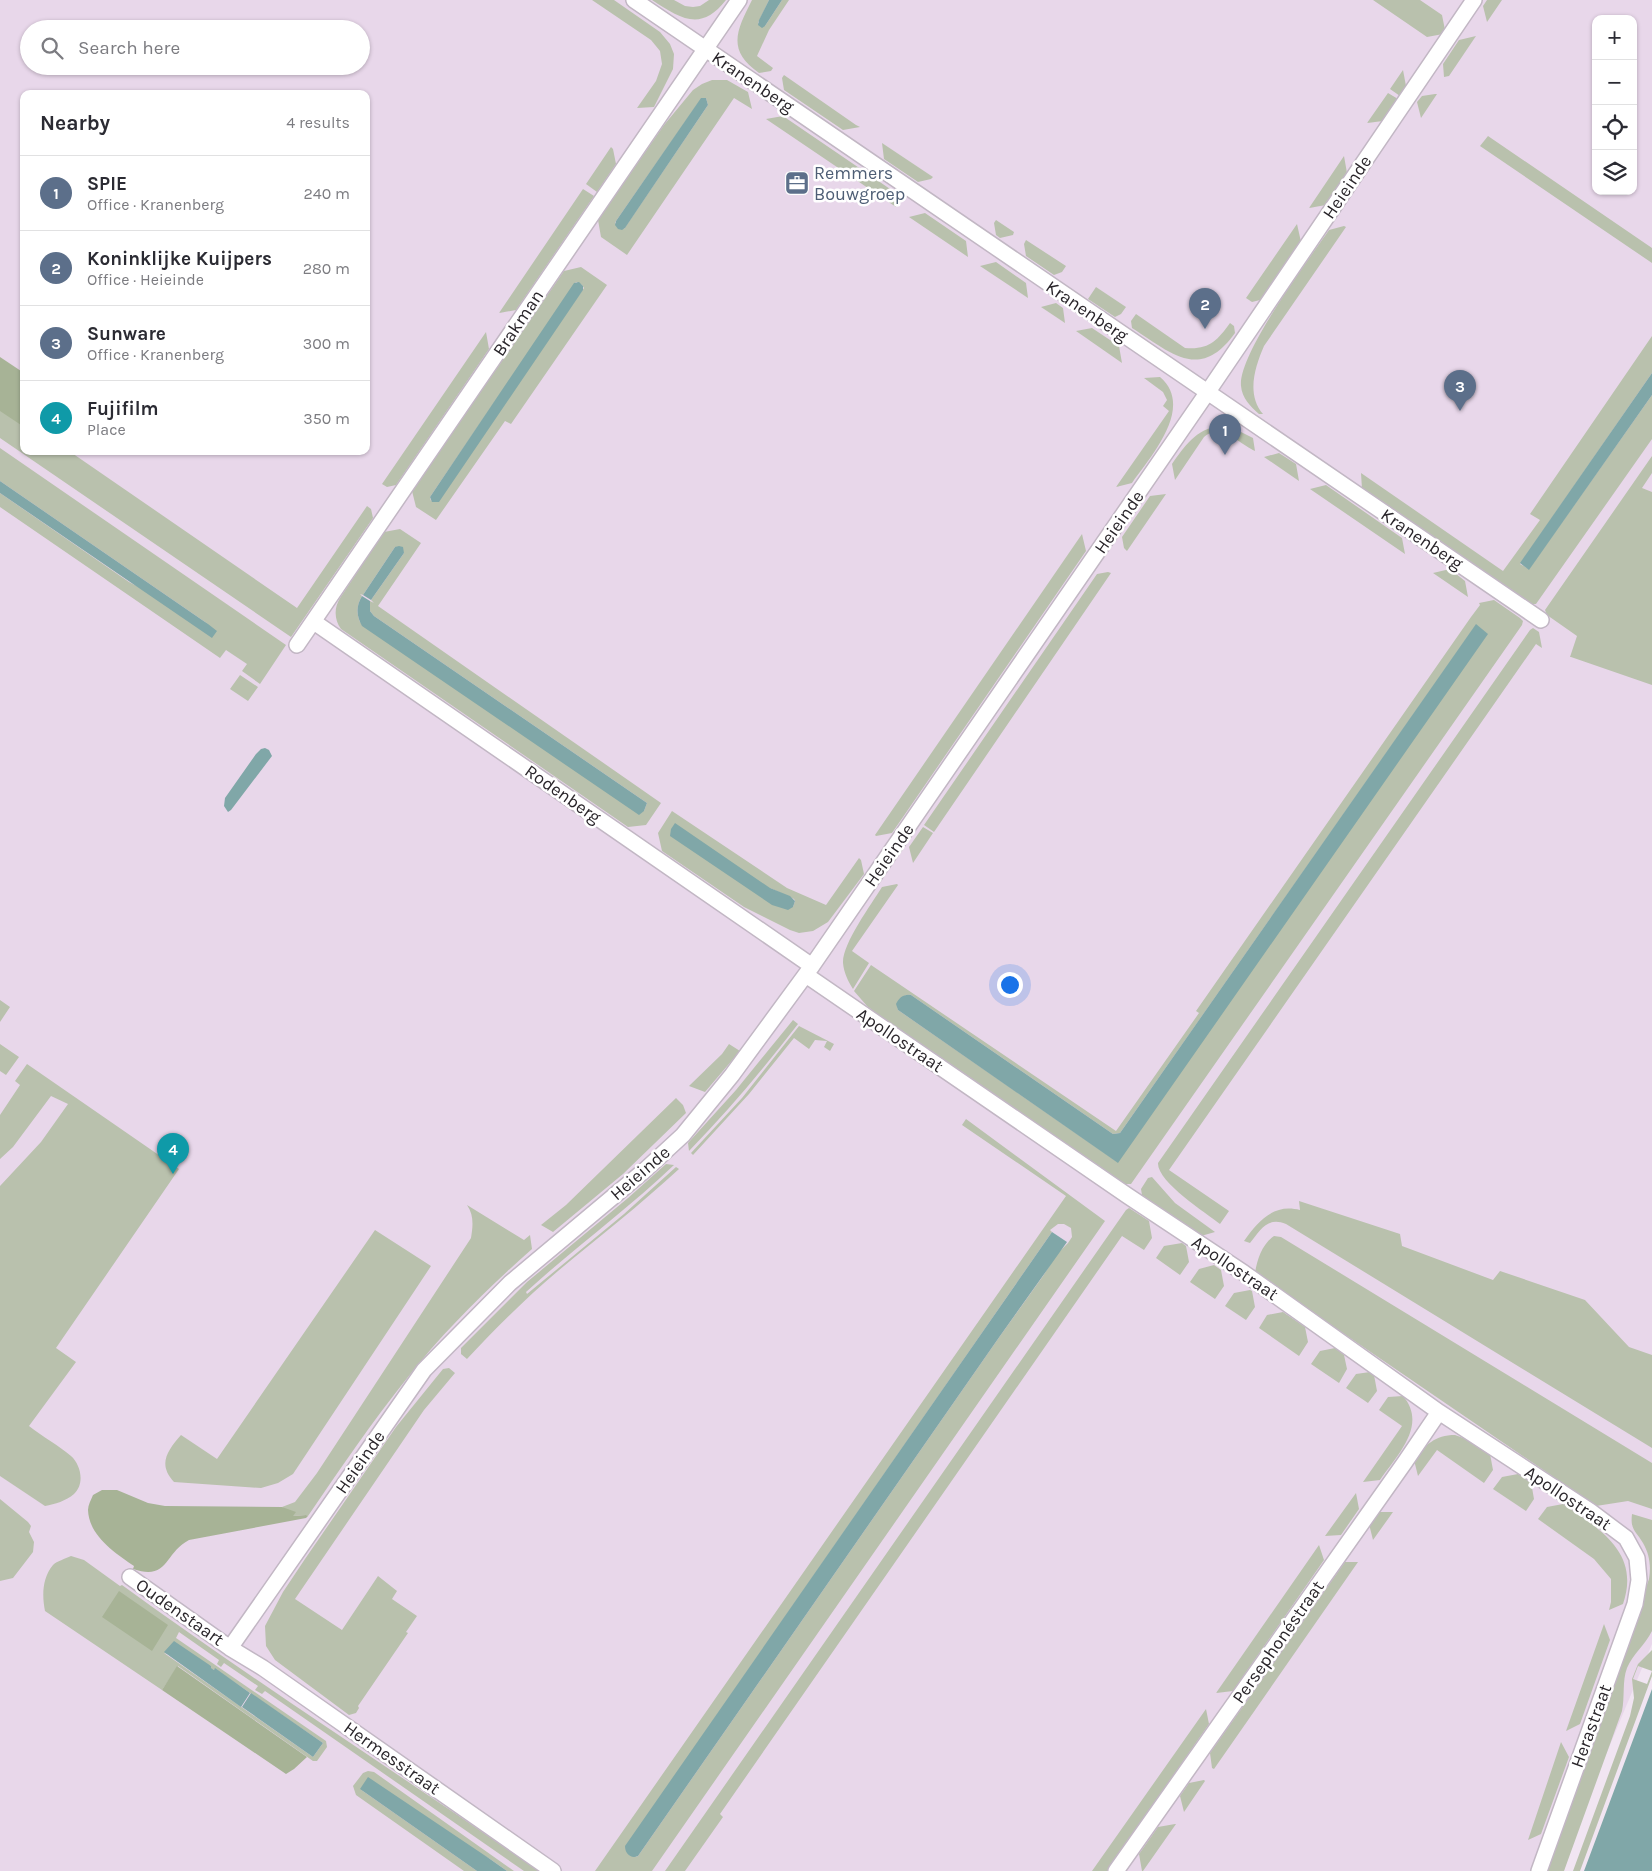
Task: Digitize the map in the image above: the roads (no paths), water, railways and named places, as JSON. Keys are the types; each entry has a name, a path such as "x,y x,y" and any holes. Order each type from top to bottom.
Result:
{"street":[{"name":"Kranenberg","path":"634,0 1541,620"},
{"name":"Brakman","path":"297,646 739,0"},
{"name":"Heieinde","path":"230,1648 424,1370 510,1283 645,1170 683,1134 732,1075 809,970 1207,393 1474,0"},
{"name":"Rodenberg","path":"314,622 809,970"},
{"name":"Apollostraat","path":"809,970 1128,1196 1251,1278 1439,1412 1590,1511 1626,1538 1637,1558 1640,1580"},
{"name":"Persephonéstraat","path":"1116,1871 1439,1412"},
{"name":"Oudenstaart","path":"130,1577 230,1648"},
{"name":"Herastraat","path":"1539,1871 1635,1604 1640,1580"},
{"name":"Hermesstraat","path":"230,1648 264,1668 553,1871"}],"place":[{"name":"Remmers Bouwgroep","path":"797,183"},
{"name":"Koninklijke Kuijpers","path":"1205,329"},
{"name":"Sunware","path":"1460,411"},
{"name":"SPIE","path":"1225,455"},
{"name":"Fujifilm","path":"173,1174"}]}
